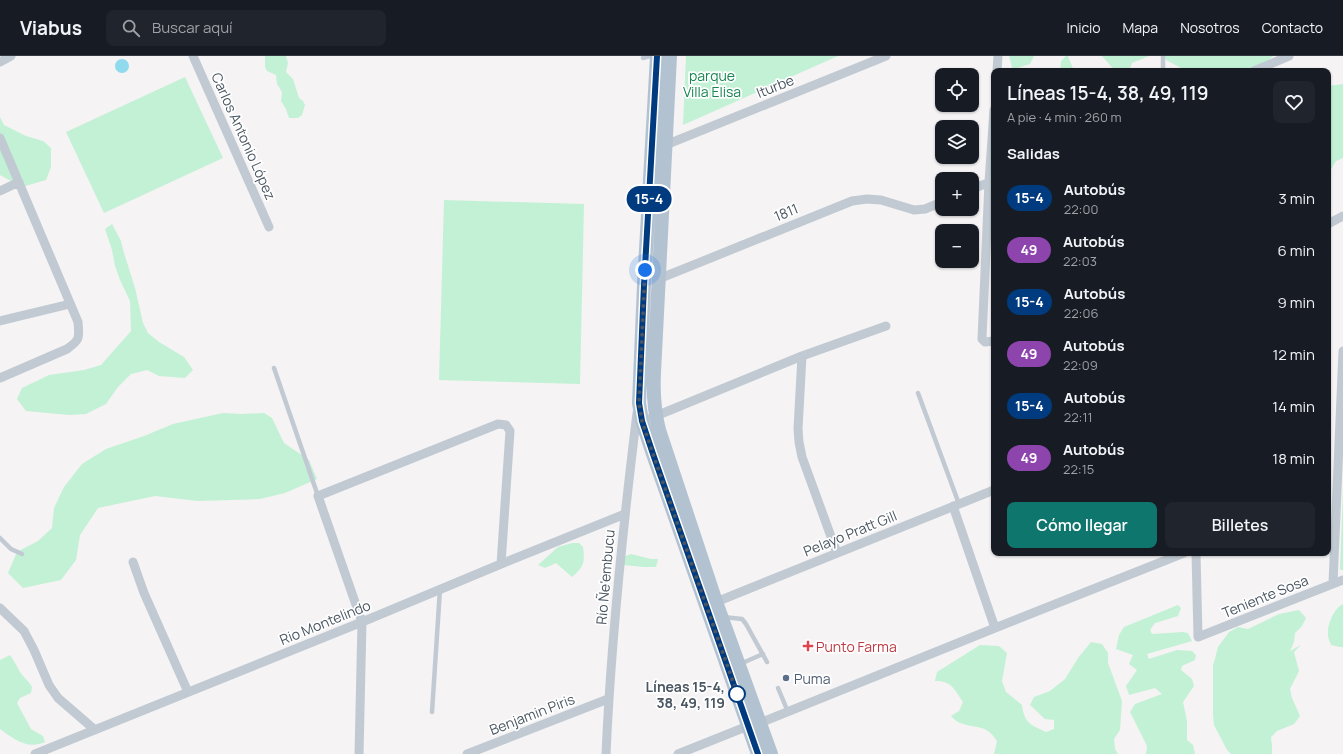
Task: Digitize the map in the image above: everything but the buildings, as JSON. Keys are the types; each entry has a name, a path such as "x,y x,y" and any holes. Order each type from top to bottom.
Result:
{"main road":[{"path":"657,56 639,403 659,430 716,602 739,665 754,725 758,754"},
{"path":"670,56 653,401 649,418 653,454 754,725 771,754"}],"street":[{"path":"0,62 11,56"},
{"name":"Carlos Antonio López","path":"193,56 269,227"},
{"name":"Iturbe","path":"652,150 886,56"},
{"path":"997,68 998,56"},
{"path":"1261,68 1289,56"},
{"path":"0,138 78,322 79,335 77,342 67,349 0,378"},
{"path":"979,187 991,181"},
{"path":"0,191 19,182"},
{"path":"991,197 982,339 985,342 991,341"},
{"name":"1811","path":"644,285 852,201 867,199 881,200 914,210 925,209 935,205"},
{"path":"1331,222 1343,216"},
{"path":"0,321 70,304"},
{"path":"649,418 802,356 886,326"},
{"path":"1334,583 1343,351"},
{"path":"802,356 799,442 802,457 837,553"},
{"name":"Río Ñe'embucu","path":"606,754 608,699 625,514 639,403"},
{"path":"359,754 362,622 318,496 498,424 506,424 510,431 501,564"},
{"name":"Pelayo Pratt Gill","path":"716,602 991,491"},
{"path":"956,505 996,628"},
{"name":"Rio Montelindo","path":"35,754 625,514"},
{"path":"678,754 788,712 1176,556"},
{"name":"Teniente Sosa","path":"1196,556 1198,637 1343,580"},
{"path":"133,562 144,593 188,692"},
{"path":"0,608 24,631 49,685 58,698 95,730"},
{"name":"Benjamin Piris","path":"466,754 608,699"}],"lane":[{"path":"643,58 650,56"},
{"path":"1163,56 1163,68"},
{"path":"274,368 318,496"},
{"path":"918,393 956,505"},
{"path":"0,538 11,549 22,554"},
{"path":"432,712 440,589"},
{"path":"721,616 742,619 767,662"},
{"path":"739,665 763,654"},
{"path":"778,688 788,712"}],"green space":[{"path":"265,56 286,56 288,63 286,72 293,79 299,98 305,105 302,115 298,118 289,118 281,101 282,92 277,84 276,75 267,71 265,67"},
{"name":"parque Villa Elisa","path":"686,56 838,56 683,125"},
{"path":"1009,56 1034,56 1030,64 1012,68"},
{"path":"1068,56 1073,68 1060,68 1061,61"},
{"path":"1102,56 1149,56 1132,63 1130,68 1112,68"},
{"path":"1164,56 1273,56 1265,64 1252,68 1181,68 1166,60"},
{"path":"185,77 223,158 104,213 66,132"},
{"path":"1343,84 1343,158 1336,161 1331,169 1331,86"},
{"path":"0,117 4,125 26,136 43,141 51,148 51,167 46,180 22,187 0,175"},
{"path":"444,200 584,204 580,384 439,380"},
{"path":"112,224 121,241 135,288 143,323 148,333 159,342 184,357 193,370 185,378 159,376 147,370 131,374 118,387 106,404 86,414 69,415 26,411 17,399 22,388 49,375 84,370 101,365 131,331 130,301 115,266 112,250 105,229"},
{"path":"223,413 264,413 272,418 284,443 309,460 317,479 285,493 260,499 198,501 155,496 98,508 80,535 76,560 61,580 23,588 8,573 17,552 38,541 52,528 54,508 64,487 82,464 106,449 173,424"},
{"path":"1343,488 1343,570 1341,570 1340,569"},
{"path":"572,543 579,543 583,547 584,561 579,570 572,577 556,563 545,568 538,565 558,547"},
{"path":"631,554 651,559 658,559 656,567 623,565 623,557"},
{"path":"1343,604 1343,647 1340,647 1331,645 1328,637 1328,631 1334,613"},
{"path":"1178,605 1181,608 1178,616 1155,623 1150,630 1152,634 1188,633 1192,641 1147,654 1149,659 1177,650 1192,651 1196,655 1195,660 1182,666 1181,670 1192,679 1194,686 1183,702 1187,721 1187,740 1193,745 1195,754 1146,754 1147,746 1130,712 1135,704 1162,694 1155,688 1129,695 1126,686 1137,670 1129,664 1133,655 1116,649 1119,635 1124,627"},
{"path":"1299,610 1306,618 1302,626 1295,633 1294,642 1290,651 1301,645 1294,652 1299,671 1290,689 1292,698 1300,716 1294,724 1277,731 1271,737 1272,754 1231,754 1227,750 1214,725 1213,666 1218,647 1229,632 1238,627 1248,629 1279,614"},
{"path":"1091,642 1102,644 1108,653 1108,663 1122,701 1120,730 1114,739 1115,749 1118,754 994,754 997,741 993,735 984,729 958,722 954,719 951,716 959,711 963,702 949,684 941,681 935,681 937,672 980,645 999,646 1007,653 1002,681 1006,692 1022,705 1024,716 1029,723 1046,732 1054,729 1054,720 1045,719 1030,705 1034,697 1050,691 1065,679 1078,658"},
{"path":"10,655 21,674 32,687 31,693 20,698 17,703 31,729 43,736 45,742 32,745 27,744 16,740 0,729 0,660"}],"water":[{"path":"122,59 127,61 129,66 127,71 122,73 117,71 115,66 117,61"}],"bus line":[{"name":"15-4","path":"657,56 639,403 642,421 653,454 758,754"}],"place":[{"name":"Punto Farma","path":"808,646"},
{"name":"Puma","path":"786,678"},
{"name":"Líneas 15-4, 38, 49, 119","path":"737,694"}],"route":[{"path":"645,270 639,403 642,421 738,696 737,694"}]}
